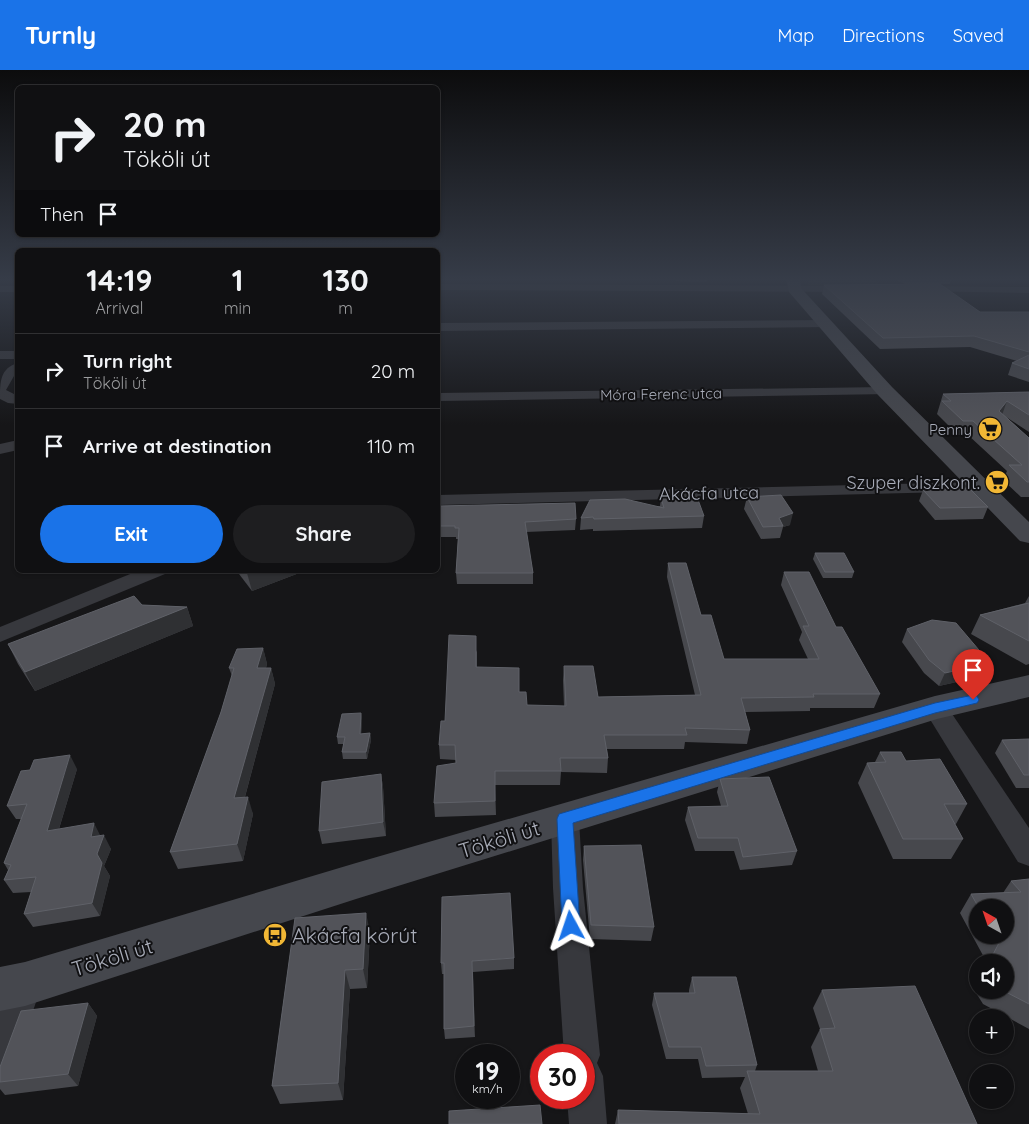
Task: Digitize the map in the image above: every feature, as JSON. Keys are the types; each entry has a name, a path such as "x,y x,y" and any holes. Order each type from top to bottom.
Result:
{"street":[{"path":"829,327 885,391 1029,536"},
{"path":"0,355 15,355"},
{"path":"0,389 8,374 15,369"},
{"name":"Móra Ferenc utca","path":"440,397 885,391"},
{"path":"0,393 15,400"},
{"path":"0,449 15,446"},
{"name":"Akácfa utca","path":"440,500 980,487"},
{"path":"0,635 142,573"},
{"name":"Tököli út","path":"13,986 935,708 1029,686"},
{"path":"935,708 1029,854"},
{"path":"565,819 568,888 581,1044"},
{"path":"0,1058 13,986"},
{"path":"587,1109 588,1124"}],"building":[{"path":"871,327 1029,327 1029,352 974,336 883,338"},
{"path":"1029,355 1029,369 1012,363"},
{"path":"1029,392 1029,415 1007,401 999,411 1029,438 1029,482 1027,482 1009,465 1022,465 973,421 963,421 942,401 951,401 943,394"},
{"path":"969,488 988,507 940,508 923,490"},
{"path":"781,495 793,513 779,518 783,526 763,527 747,497"},
{"path":"697,497 704,516 581,518 590,500 625,499 664,508 661,498"},
{"path":"575,503 576,519 525,522 533,573 456,573 459,528 455,528 455,526 440,526 440,506"},
{"path":"815,553 844,553 854,572 825,572"},
{"path":"668,563 686,563 701,615 711,615 724,659 819,659 803,626 809,626 784,572 809,572 836,627 842,627 880,694 813,694 814,697 741,698 750,730 685,728 687,735 604,735 608,758 560,758 561,771 495,771 495,801 434,803 437,766 456,763 455,745 439,745 441,721 445,721 449,635 476,636 476,667 519,668 519,692 526,692 527,705 566,706 564,666 593,666 598,697 701,695"},
{"path":"134,596 142,605 187,607 25,672 8,644"},
{"path":"1029,603 1029,641 980,615"},
{"path":"932,620 956,623 990,663 945,673 929,660 907,629"},
{"path":"263,648 257,668 271,668 234,798 248,797 237,844 170,852 221,712 234,668 229,668 237,649"},
{"path":"361,713 360,734 370,733 366,752 342,752 345,737 337,737 342,714"},
{"path":"1029,739 1029,775 1024,775 1002,740"},
{"path":"880,752 901,752 906,761 940,759 967,804 944,804 963,839 903,839 867,763 886,762"},
{"path":"70,755 47,831 94,823 91,837 104,835 97,854 102,863 92,903 24,914 36,877 4,880 11,865 4,863 27,804 7,806 21,771 30,770 34,760"},
{"path":"381,774 383,822 319,831 322,782"},
{"path":"769,777 797,851 743,857 738,838 698,838 688,807 728,806 720,779"},
{"path":"641,845 654,927 591,925 584,846"},
{"path":"1029,879 1029,1004 1014,996 1014,954 993,954 998,944 1014,944 1014,899 974,899 971,894 1021,892 1011,881"},
{"path":"510,893 514,958 472,961 474,1026 444,1029 444,963 441,963 442,897"},
{"path":"366,913 363,969 345,970 338,1083 272,1086 295,918"},
{"path":"692,977 736,977 757,1065 706,1066 701,1047 669,1047 654,993 695,993"},
{"path":"915,986 977,1124 619,1124 618,1110 760,1114 747,1071 833,1071 820,1029 835,1028 822,990"},
{"path":"88,1003 68,1074 0,1082 0,1067 21,1011"},
{"path":"520,1106 530,1106 530,1109 540,1109 542,1124 449,1124 449,1111 520,1109"}],"place":[{"name":"Penny","path":"990,429"},
{"name":"Szuper diszkont.","path":"997,482"},
{"name":"Akácfa körút","path":"275,935"}],"route":[{"path":"571,926 565,819 935,708 973,700"}]}
